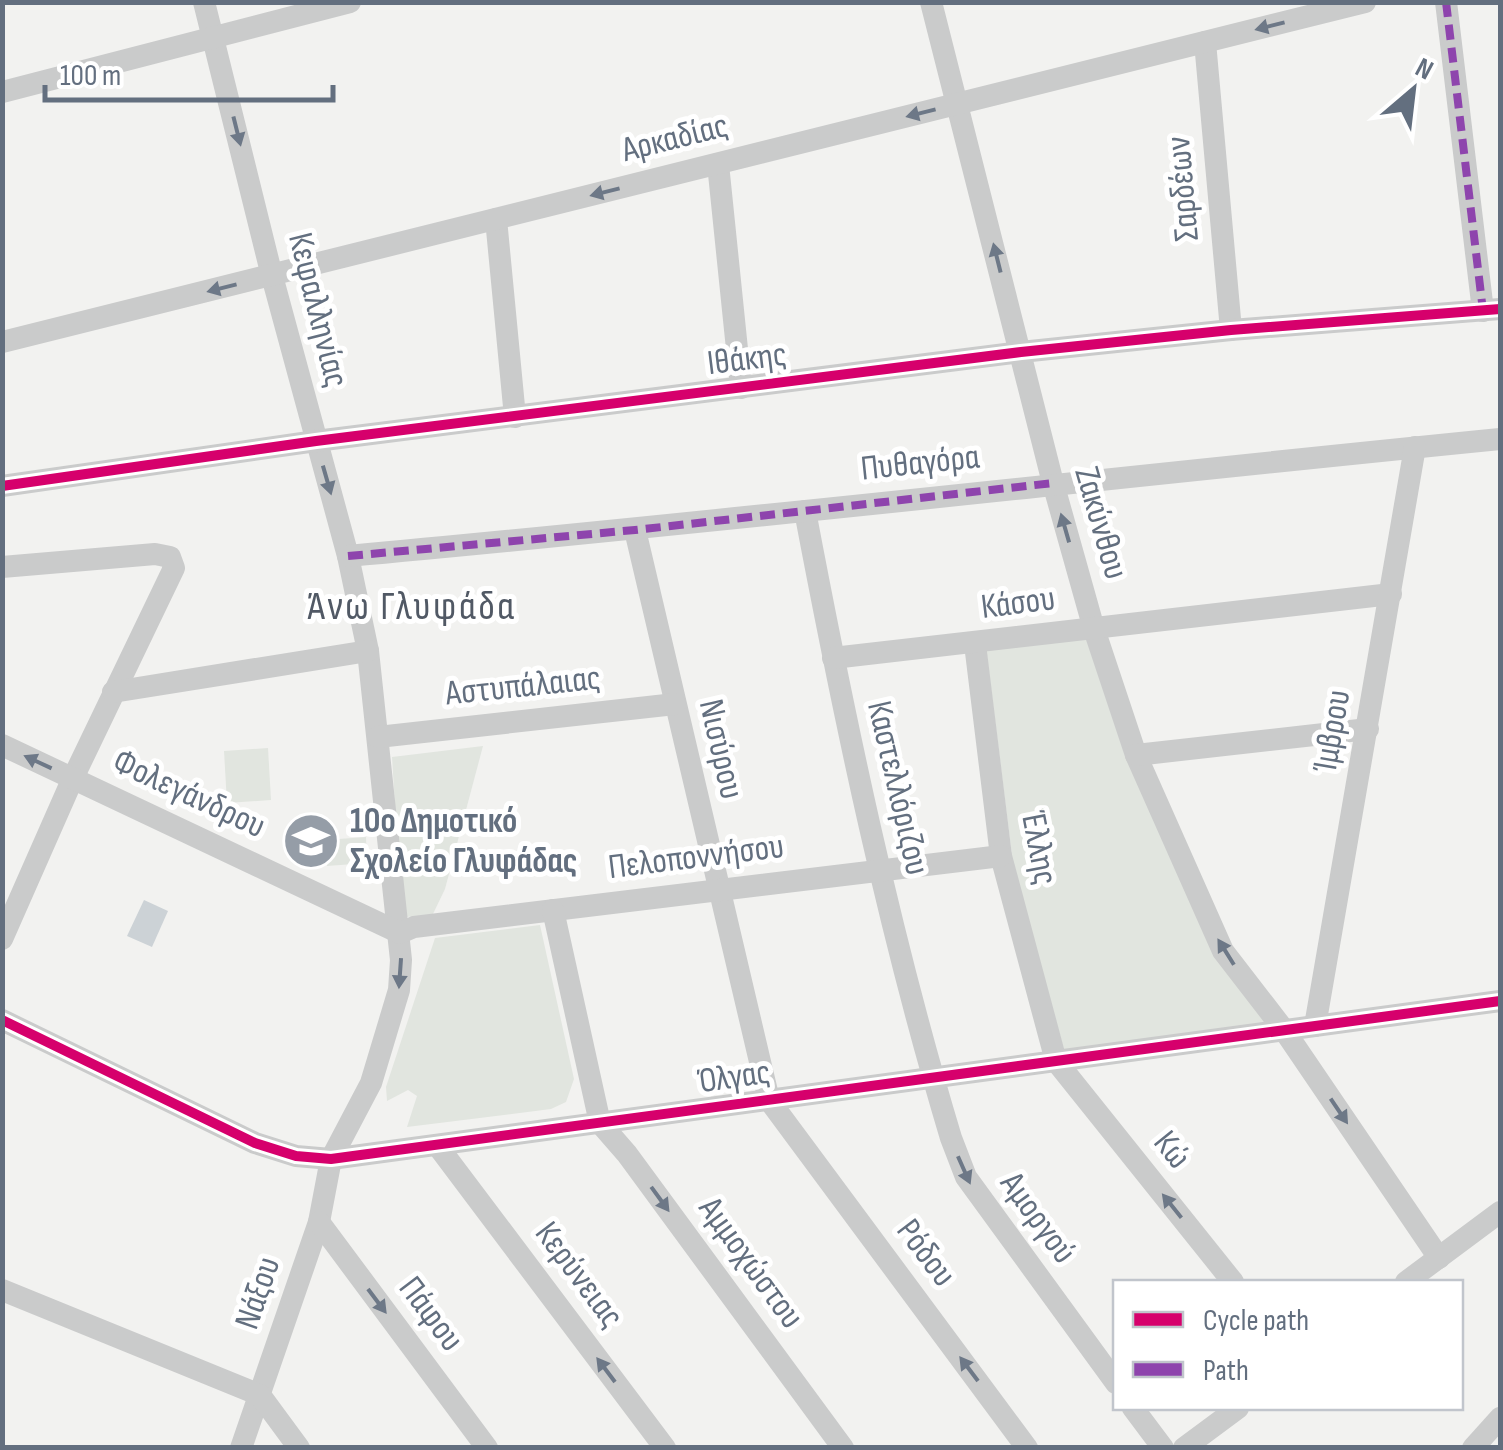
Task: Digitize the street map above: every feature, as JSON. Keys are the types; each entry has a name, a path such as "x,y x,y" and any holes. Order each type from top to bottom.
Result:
{"street":[{"name":"Κεφαλληνίας","path":"204,2 272,276 348,556 368,651 400,933 399,990 388,1031 370,1083 332,1159"},
{"path":"2,92 350,2"},
{"name":"Ζακύνθου","path":"931,2 1052,483 1094,629 1136,754 1223,950 1284,1030 1439,1258"},
{"name":"Αρκαδίας","path":"2,342 1365,2"},
{"path":"1446,2 1492,310"},
{"name":"Σαρδέων","path":"1206,42 1231,330"},
{"path":"718,164 741,388"},
{"path":"496,219 515,416"},
{"name":"Ιθάκης","path":"2,486 316,441 1021,352 1231,330 1492,310"},
{"name":"Πυθαγόρα","path":"348,556 634,530 1052,483 1500,439"},
{"name":"Ίμβρου","path":"1315,1026 1415,447"},
{"name":"Καστελλόριζου","path":"806,511 833,658 880,872 933,1078"},
{"name":"Νισύρου","path":"634,530 769,1100"},
{"path":"2,567 155,554 170,557 173,562 172,574 113,692 2,939"},
{"name":"Κάσου","path":"833,658 1391,594"},
{"name":"Έλλης","path":"975,644 1001,856 1056,1061"},
{"path":"113,692 368,651"},
{"name":"Αστυπάλαιας","path":"378,737 675,704"},
{"path":"1136,754 1368,729"},
{"name":"Φολεγάνδρου","path":"2,745 400,933"},
{"name":"Πελοποννήσου","path":"400,933 414,927 718,888 1001,856"},
{"path":"553,910 600,1123"},
{"name":"Όλγας","path":"2,1020 255,1143 296,1156 332,1159 1500,1001"},
{"name":"Κώ","path":"1056,1061 1231,1280"},
{"name":"Αμοργού","path":"933,1078 966,1178 1113,1379"},
{"name":"Ρόδου","path":"769,1100 1027,1448"},
{"name":"Αμμοχώστου","path":"600,1123 627,1154 843,1448"},
{"name":"Κερύνειας","path":"436,1145 665,1448"},
{"name":"Νάξου","path":"241,1448 319,1222 332,1159"},
{"path":"1409,1280 1500,1212"},
{"name":"Πάφου","path":"319,1222 487,1448"},
{"path":"2,1290 260,1394 300,1448"},
{"path":"1135,1410 1163,1448"},
{"path":"1196,1444 1236,1410"},
{"path":"1474,1448 1500,1418"}],"shaded area":[{"path":"1090,635 1269,1029 1066,1057 1013,864 986,648"},
{"path":"483,746 445,889 432,916 402,917 392,757"},
{"path":"268,748 271,800 227,803 224,751"},
{"path":"366,837 367,863 327,866 325,840"},
{"path":"144,900 168,911 152,947 127,936"},
{"path":"540,925 574,1079 566,1102 551,1109 407,1127 417,1096 408,1090 387,1101 386,1087 435,938"}],"marked path":[{"path":"1446,2 1483,311"},
{"path":"348,556 635,530 1053,483"}],"cycle path":[{"path":"2,486 316,441 1021,352 1231,330 1500,309"},
{"path":"2,1020 255,1143 296,1156 331,1159 1500,1001"}],"place":[{"name":"10o Δημοτικό Σχολείο Γλυφάδας","path":"311,841"}],"district":[{"name":"Άνω Γλυφάδα","path":"412,607"}]}
